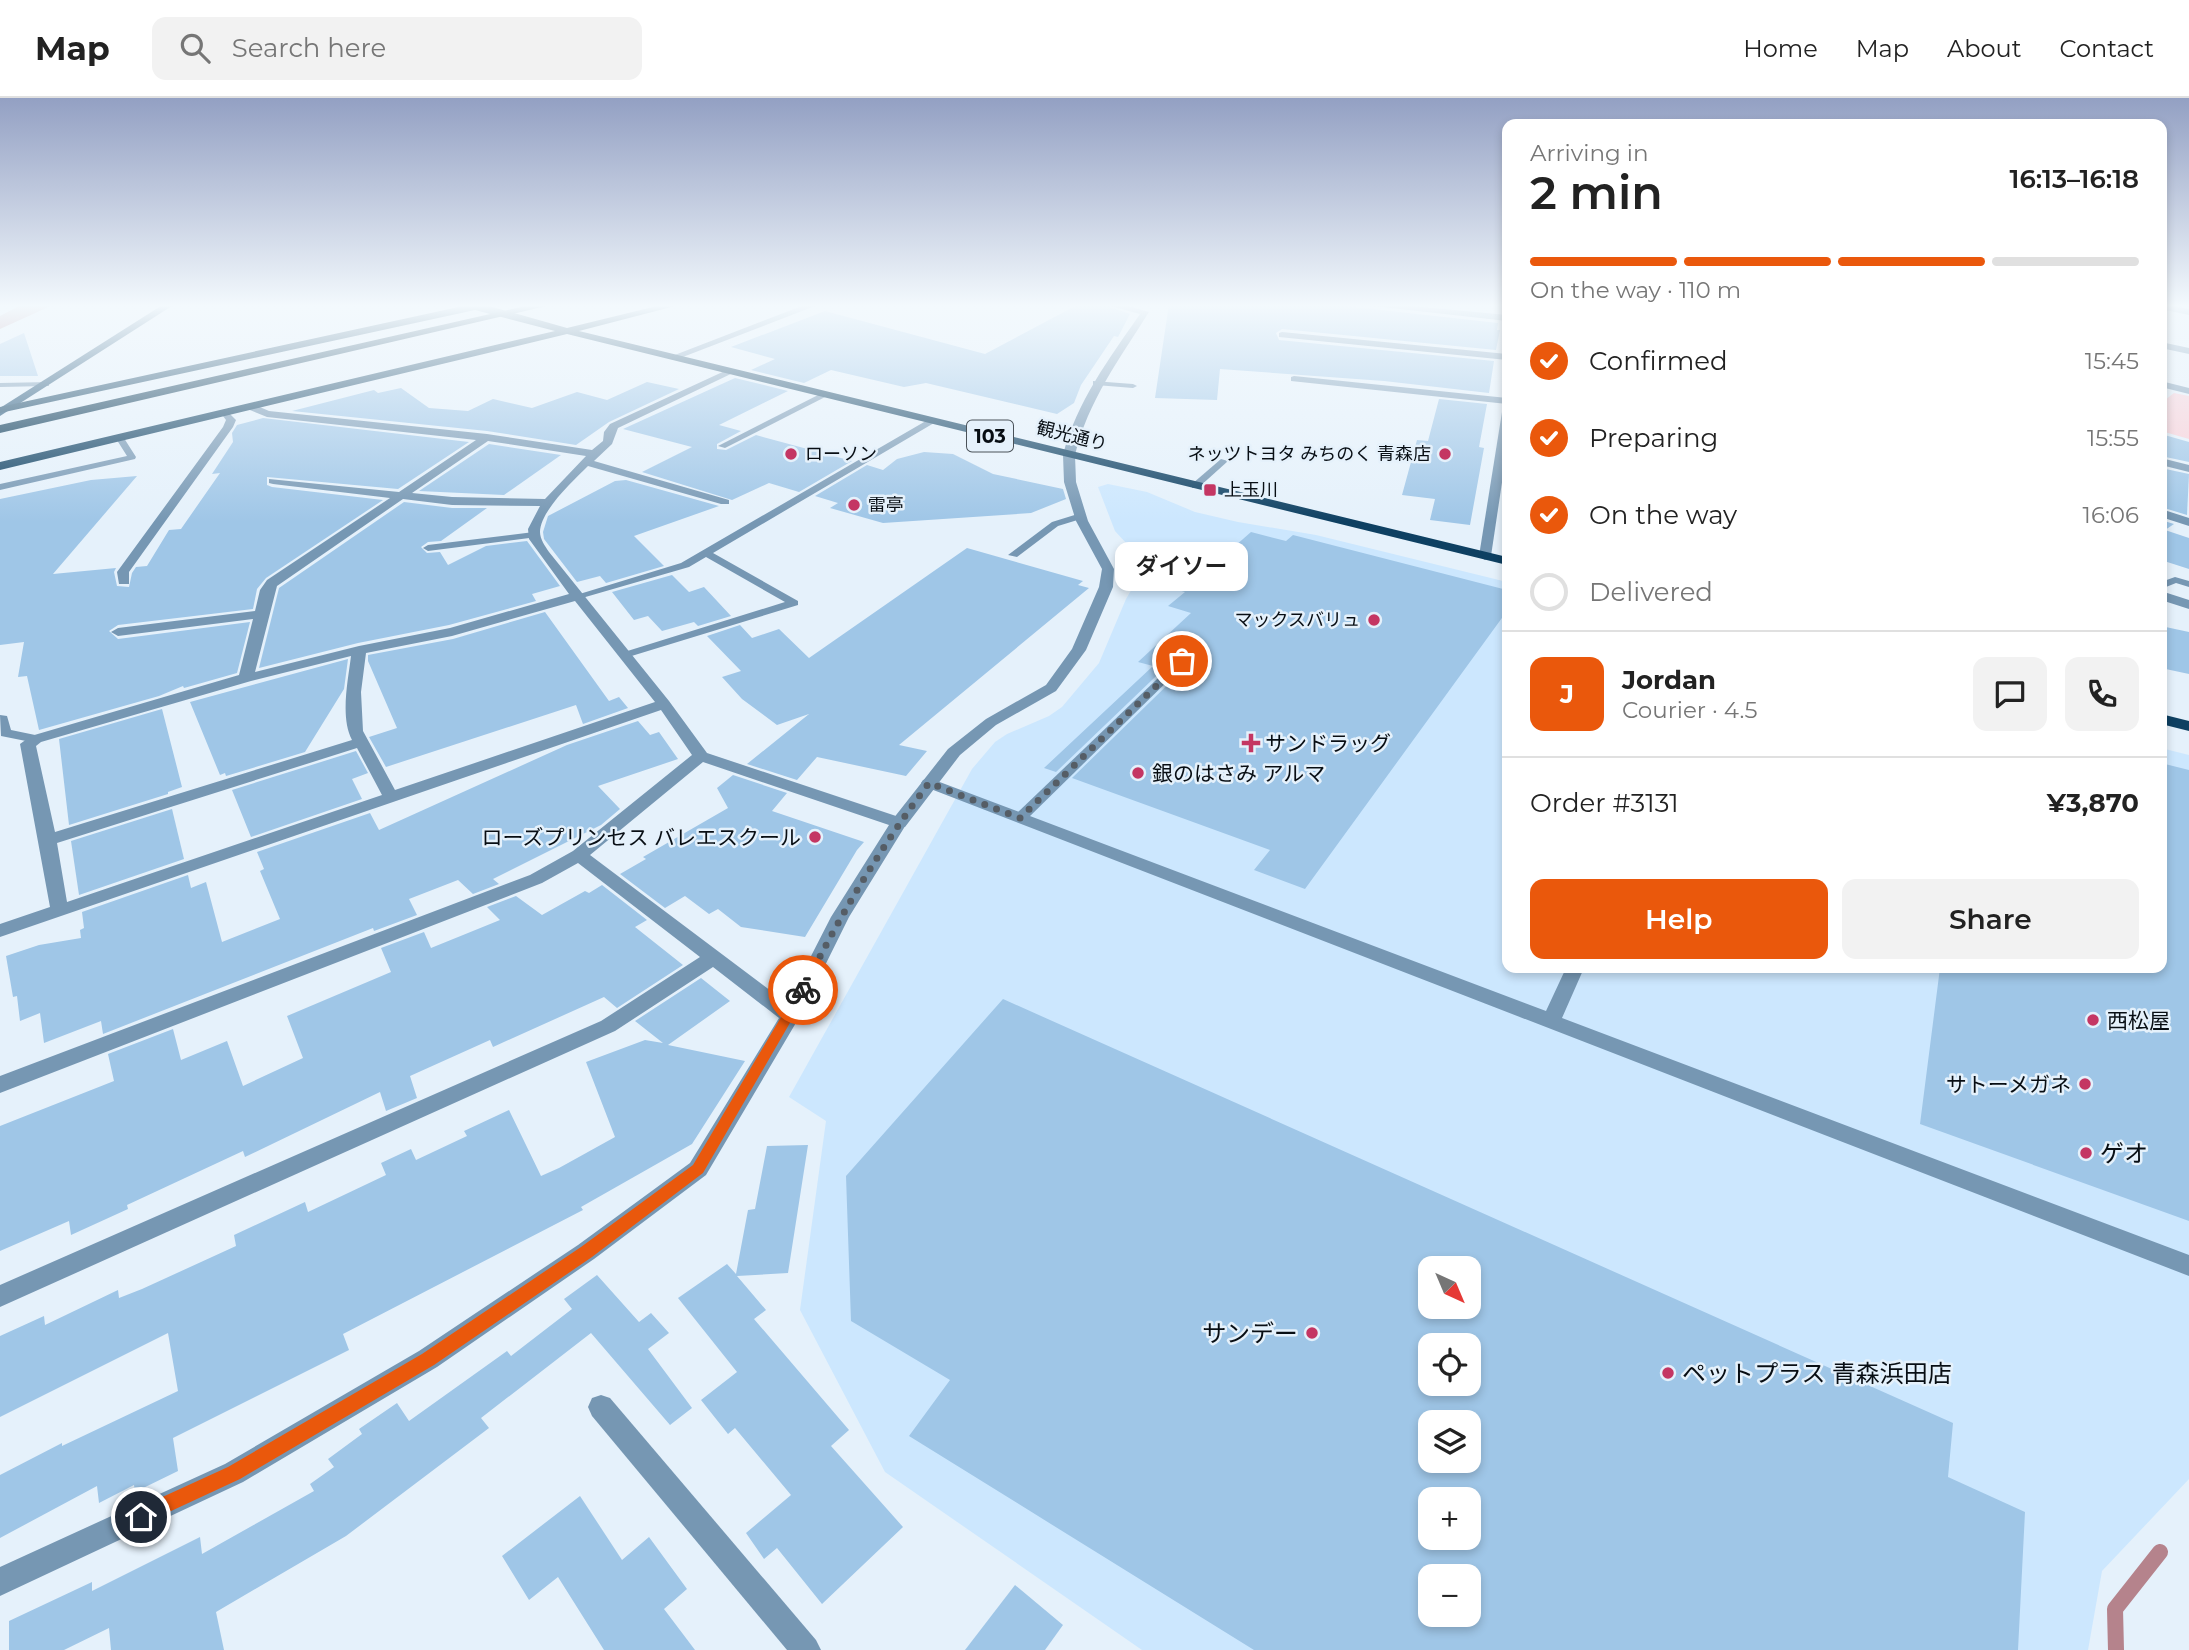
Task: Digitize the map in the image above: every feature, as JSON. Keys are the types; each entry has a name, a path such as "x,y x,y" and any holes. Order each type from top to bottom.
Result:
{"highway":[{"path":"3,411 157,376"},
{"path":"0,429 231,376"},
{"path":"0,466 373,376"},
{"name":"観光通り","path":"750,376 1502,560"},
{"path":"2167,720 2189,726"}],"main road":[{"path":"3,411 58,376"}],"street":[{"path":"722,376 614,426 609,432 608,442 549,503 538,518 534,535 544,554 664,704 701,756 899,823"},
{"path":"0,1582 234,1473 428,1359 586,1252 698,1169 790,1016 840,917 899,823 954,751 973,735 1051,688 1079,650 1108,579 1105,561 1081,516 1070,482 1069,455 1072,436 1101,376"},
{"path":"1294,379 1502,400"},
{"path":"2167,386 2189,391"},
{"path":"249,406 267,414 547,444 725,502"},
{"path":"124,581 123,572 228,427 230,421 225,412"},
{"path":"246,678 267,590 272,583 487,438"},
{"path":"1485,556 1502,445"},
{"path":"2167,463 2189,469"},
{"path":"273,481 452,501 549,503"},
{"path":"2167,515 2189,522"},
{"path":"59,910 28,744 36,738 246,678 359,650 452,632 578,596"},
{"path":"2167,597 2189,605"},
{"path":"118,632 261,614"},
{"path":"359,650 355,731 391,797"},
{"path":"0,931 664,704"},
{"path":"48,840 361,742"},
{"path":"0,1085 536,879 579,855 701,756"},
{"path":"929,783 2189,1266"},
{"path":"579,855 790,1016"},
{"path":"0,1296 608,1026 712,959"},
{"path":"1551,1021 1573,973"},
{"path":"601,1408 806,1650"}],"lane":[{"path":"1096,383 1133,386"},
{"path":"0,385 46,384"},
{"path":"722,446 825,395"},
{"path":"578,596 685,565 930,421"},
{"path":"0,487 132,457 119,438"},
{"path":"1195,486 1224,461"},
{"path":"1013,555 1055,524 1081,516"},
{"path":"428,548 534,535"},
{"path":"625,655 794,603 707,553"},
{"path":"2167,583 2175,580 2189,584"},
{"path":"1020,818 1182,661"},
{"path":"0,719 3,719 5,733 36,738"}],"shaded area":[{"path":"2174,393 2189,396 2189,439 2167,433 2167,398"},
{"path":"1108,484 1147,492 1195,512 1316,535 1502,581 1502,973 2167,973 2167,750 2189,755 2189,1479 2102,1571 2088,1650 1142,1650 885,1472 800,1310 826,1121 789,1097 972,769 995,742 1062,707 1099,663 1137,580 1140,563 1137,555 1115,531 1098,487"}],"building":[{"path":"777,376 818,376 804,383"},
{"path":"859,376 1087,376 1074,403 1057,414 926,383 904,387"},
{"path":"1158,376 1219,376 1217,400 1155,398"},
{"path":"1321,376 1492,376 1489,393"},
{"path":"735,378 788,391 719,425 741,431 717,444 717,449 726,450 756,435 852,461 799,492 769,483 732,500 642,472 692,447 623,429"},
{"path":"647,382 679,389 609,422 576,445 487,431 292,411 374,390 378,393 401,388 429,408 468,411 493,399 532,408 577,392 607,400"},
{"path":"1439,399 1487,404 1479,447 1484,448 1470,525 1430,520 1435,499 1402,495 1417,440 1428,441"},
{"path":"263,418 469,442 398,489 267,477 267,485 272,487 383,500 266,578 257,589 253,609 118,625 109,631 118,639 250,622 237,673 184,688 183,686 159,696 39,730 27,676 18,677 24,642 0,645 0,499 91,480 137,476 53,574 116,568 114,572 117,586 129,587 136,567 147,566 169,530 181,529 220,473 212,474 233,442 232,433 237,425"},
{"path":"2167,436 2189,442 2189,462 2167,457"},
{"path":"489,444 561,455 504,495 419,491"},
{"path":"924,452 953,454 993,474 1063,489 1066,499 1031,513 883,523 830,508 838,503 815,496 867,465 883,470 897,459"},
{"path":"2167,469 2189,474 2187,515 2167,509"},
{"path":"626,480 719,506 634,536 664,566 606,583 600,576 577,582 544,539 543,532 548,516 615,481"},
{"path":"404,502 452,508 487,508 441,541 428,542 421,547 427,553 440,552 448,565 486,546 527,541 560,586 532,594 536,601 449,625 358,643 259,668 279,588"},
{"path":"2167,531 2189,538 2189,569 2167,562"},
{"path":"1251,532 1286,541 1293,535 1502,589 1502,618 1305,889 1254,870 1270,850 1072,778 1190,663 1189,659 1183,656 1176,657 1056,772 1044,768 1153,666 1138,662 1191,613 1168,606 1185,592 1164,586 1192,562 1211,567"},
{"path":"967,548 1083,581 1078,585 1089,588 899,745 927,751 906,776 817,757 797,780 747,764 809,714 777,725 742,699 722,677 741,671 707,636 740,625 752,638 779,629 809,658"},
{"path":"672,575 689,592 704,587 731,616 698,626 694,622 662,631 648,616 634,620 612,592"},
{"path":"545,612 609,701 619,697 628,708 583,724 576,705 386,767 369,737 397,728 368,661 368,655 453,639"},
{"path":"2167,627 2189,632 2189,674 2167,669"},
{"path":"348,659 344,689 305,752 226,776 225,773 220,775 190,702"},
{"path":"162,709 182,787 168,794 69,825 59,739"},
{"path":"638,721 650,735 659,732 678,759 598,786 620,809 601,825 493,879 499,884 473,894 458,880 409,899 417,915 374,931 373,928 103,1034 101,1021 44,1043 40,1013 20,1021 17,996 13,997 6,956 39,945 81,938 80,930 84,928 82,912 188,875 191,888 206,882 222,942 280,919 260,871 264,869 257,852 370,813 379,830 567,745"},
{"path":"356,751 368,773 352,779 362,799 251,837 232,790"},
{"path":"2167,764 2189,770 2189,1221 1920,1124 1939,973 2167,973"},
{"path":"733,775 787,793 772,811 864,842 805,937 741,927 718,909 709,914 685,896 665,908 620,874 646,859 643,857 728,808 717,788"},
{"path":"172,809 184,859 79,895 71,841"},
{"path":"602,885 647,920 635,927 683,965 617,1008 604,997 493,1047 490,1040 410,1076 417,1098 386,1111 380,1092 245,1157 243,1151 127,1205 128,1209 71,1235 69,1221 0,1251 0,1126 114,1081 108,1054 173,1029 181,1060 227,1041 243,1086 303,1058 287,1016 391,972 381,948 424,932 431,948 500,920 487,907 516,896 542,915 585,891 589,893"},
{"path":"701,978 730,1001 668,1045 745,1061 692,1144 581,1207 583,1210 343,1334 349,1350 173,1438 178,1471 135,1492 134,1485 99,1503 97,1486 0,1538 0,1475 62,1443 62,1446 178,1391 168,1333 0,1417 0,1336 44,1316 45,1325 118,1290 119,1298 142,1289 236,1246 234,1235 305,1202 308,1212 386,1175 381,1163 411,1149 416,1160 467,1136 464,1131 509,1110 541,1176 559,1168 615,1137 586,1062 645,1040 663,1043 635,1021"},
{"name":"サンデー","path":"1003,999 1953,1423 1948,1477 2025,1512 2018,1650 1254,1650 909,1436 950,1380 851,1321 846,1176"},
{"path":"808,1145 788,1273 737,1276 766,1310 754,1319 849,1430 831,1446 903,1527 822,1604 777,1548 764,1559 746,1533 791,1495 735,1428 728,1434 701,1400 737,1372 678,1298 727,1264 736,1274 748,1210 755,1209 767,1146"},
{"path":"597,1275 639,1322 651,1313 669,1333 648,1349 692,1408 670,1425 591,1333 481,1418 489,1428 346,1536 216,1612 224,1650 111,1650 109,1628 64,1650 9,1650 9,1621 92,1582 92,1591 200,1537 202,1554 314,1491 310,1484 334,1467 328,1459 362,1434 359,1429 397,1403 409,1421 507,1351 511,1356 572,1309 564,1299"},
{"path":"580,1496 622,1560 649,1537 687,1589 664,1609 695,1650 604,1650 558,1577 529,1600 502,1556"},
{"path":"1015,1585 1063,1625 1045,1650 965,1650"}],"waterway":[{"path":"2116,1650 2115,1609 2160,1552"}],"way so far":[{"path":"803,990 840,917 899,823 929,783 1020,818 1182,661"}],"place":[{"name":"ローソン","path":"791,454"},
{"name":"ネッツトヨタ みちのく 青森店","path":"1445,454"},
{"name":"上玉川","path":"1210,490"},
{"name":"雷亭","path":"854,505"},
{"name":"マックスバリュ","path":"1374,620"},
{"name":"ダイソー","path":"1182,661"},
{"name":"サンドラッグ","path":"1251,743"},
{"name":"銀のはさみ アルマ","path":"1138,773"},
{"name":"ローズプリンセス バレエスクール","path":"815,837"},
{"name":"西松屋","path":"2093,1020"},
{"name":"サトーメガネ","path":"2085,1084"},
{"name":"ゲオ","path":"2086,1153"},
{"name":"サンデー","path":"1312,1333"},
{"name":"ペットプラス 青森浜田店","path":"1668,1373"}],"route":[{"path":"141,1517 234,1473 428,1359 586,1252 698,1169 803,990"}]}
